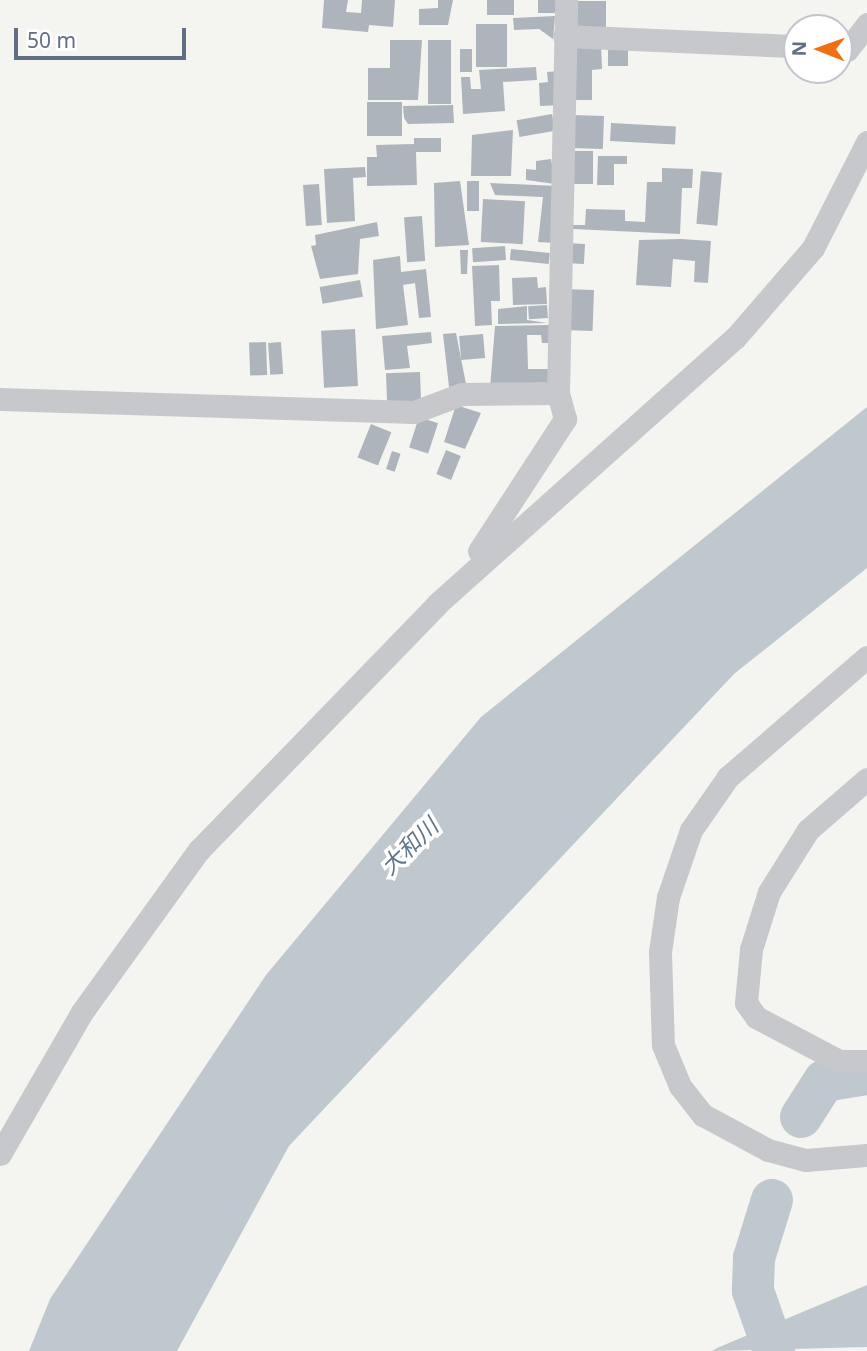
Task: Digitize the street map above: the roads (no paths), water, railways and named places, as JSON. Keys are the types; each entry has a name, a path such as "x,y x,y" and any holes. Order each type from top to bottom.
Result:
{"street":[{"path":"437,604 495,531 565,419 558,393 566,0"},
{"path":"853,42 867,24"},
{"path":"564,36 783,45"},
{"path":"0,1154 82,1012 199,850 437,604 735,338 813,248 867,142"},
{"path":"0,399 414,412 462,394 558,393"},
{"path":"867,657 728,777 691,830 668,897 660,952 663,1045 680,1086 703,1115 768,1150 806,1160 867,1155"},
{"path":"867,779 808,830 769,892 751,949 746,1003 756,1017 839,1061 867,1061"}],"water":[{"name":"大和川","path":"867,407 867,568 734,674 289,1146 177,1351 29,1351 50,1299 266,975 481,717"},
{"path":"867,1285 867,1347 712,1351 717,1348"}],"waterway":[{"path":"801,1117 824,1081 867,1074"},
{"path":"772,1200 754,1258 753,1291 774,1351"}]}
